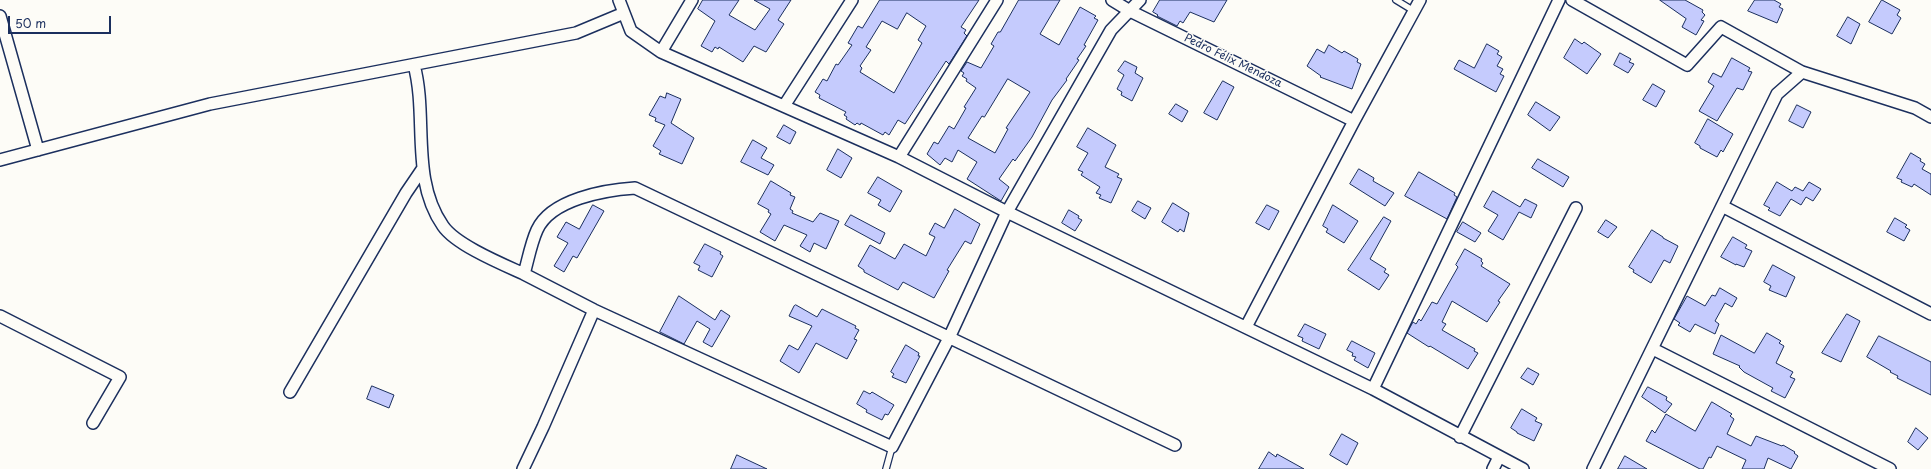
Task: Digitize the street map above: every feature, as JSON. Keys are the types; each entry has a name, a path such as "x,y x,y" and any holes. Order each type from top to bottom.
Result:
{"street":[{"path":"620,0 631,31 661,52 899,157 1007,212 1372,389 1460,437 1523,469"},
{"path":"661,52 692,0"},
{"path":"784,106 852,0"},
{"path":"899,157 997,0"},
{"name":"Pedro Félix Mendoza","path":"1112,0 1130,11 1354,121"},
{"path":"414,65 419,91 423,168 431,201 443,226 456,238 481,253 594,310 892,447 948,338 1007,212 1111,30 1140,0"},
{"path":"1246,327 1354,121 1420,0"},
{"path":"1372,389 1559,0"},
{"path":"1572,0 1687,65 1721,27 1802,72 1915,108 1931,117"},
{"path":"0,160 210,104 576,33 624,13"},
{"path":"0,16 38,150"},
{"path":"1593,469 1777,94 1802,72"},
{"path":"290,392 402,198 423,168"},
{"path":"524,274 537,229 551,212 571,201 613,189 635,188 1175,445"},
{"path":"1722,206 1931,314"},
{"path":"1460,437 1576,208"},
{"path":"523,469 594,310"},
{"path":"0,316 120,377 93,423"},
{"path":"1653,349 1890,469"},
{"path":"1493,469 1499,457"}],"lane":[{"path":"1396,0 1414,11"},
{"path":"886,469 892,447"}],"building":[{"path":"703,0 739,0 729,15 755,30 770,9 754,0 791,0 778,20 784,24 766,52 754,46 743,62 719,47 718,49 715,47 712,52 701,46 715,21 698,9"},
{"path":"880,0 979,0 961,27 966,30 964,33 967,36 949,64 946,61 905,124 898,120 889,135 885,132 883,135 861,123 860,125 857,123 855,125 846,119 847,117 844,115 846,112 819,98 820,95 815,92 823,79 827,81 836,64 838,65 852,45 848,43 858,26 862,28","holes":["907,13 926,26 918,40 922,43 894,93 860,72 862,68 860,66 871,50 866,47 882,21 897,29"]},
{"path":"1019,0 1060,0 1040,34 1059,45 1080,7 1096,16 1094,18 1098,20 1084,45 1086,46 1077,59 1079,60 1066,79 1067,80 1052,100 1032,137 1015,161 1013,159 999,179 1009,187 1001,201 967,179 977,162 958,150 952,162 945,158 940,165 927,154 934,142 938,144 949,126 954,129 966,108 964,107 976,88 966,81 967,79 962,76 964,73 961,71 967,62 981,68 994,46 991,44 998,32 1000,32","holes":["1008,79 1030,92 1006,128 1008,129 995,153 968,138 982,116 984,117"]},
{"path":"1160,0 1227,0 1214,22 1190,12 1183,23 1180,21 1177,26 1157,16 1158,15 1153,12"},
{"path":"1660,0 1685,0 1703,10 1702,12 1705,15 1701,20 1704,21 1696,35 1682,27 1686,19"},
{"path":"1755,0 1774,0 1781,4 1779,7 1783,9 1777,23 1748,11"},
{"path":"1882,0 1900,10 1897,15 1901,18 1892,34 1869,22"},
{"path":"1848,17 1860,24 1851,44 1837,36"},
{"path":"1575,39 1582,44 1584,42 1601,54 1587,74 1564,58"},
{"path":"1487,44 1499,51 1497,54 1502,57 1497,66 1503,69 1500,74 1504,76 1496,92 1454,69 1459,60 1474,68"},
{"path":"1329,45 1342,53 1344,51 1358,59 1357,62 1361,64 1352,89 1320,77 1321,76 1307,66 1317,49 1324,53"},
{"path":"1620,53 1631,59 1629,62 1634,64 1628,73 1614,65"},
{"path":"1732,58 1750,68 1748,71 1752,72 1743,90 1737,88 1717,121 1699,111 1714,86 1708,82 1713,73 1721,77"},
{"path":"1125,61 1137,67 1135,73 1143,78 1132,101 1121,95 1122,92 1117,89 1124,75 1118,71"},
{"path":"1223,81 1234,87 1217,120 1204,113"},
{"path":"1653,84 1665,91 1656,107 1643,100"},
{"path":"667,93 681,99 671,123 694,138 682,164 659,154 661,151 653,146 665,125 655,121 656,118 649,115 660,96 665,98"},
{"path":"1536,102 1560,117 1550,131 1528,115"},
{"path":"1176,104 1188,111 1182,122 1169,114"},
{"path":"1797,105 1811,112 1803,128 1789,121"},
{"path":"1708,119 1733,134 1723,152 1721,150 1717,157 1700,148 1700,146 1695,143"},
{"path":"784,125 796,132 790,144 777,137"},
{"path":"1088,128 1116,145 1105,167 1119,174 1117,177 1122,179 1111,203 1099,198 1101,195 1096,193 1100,187 1081,175 1083,172 1078,170 1088,153 1077,147"},
{"path":"753,140 767,148 761,158 774,165 768,175 741,162"},
{"path":"838,149 852,158 841,178 827,170"},
{"path":"1911,153 1921,159 1920,161 1925,164 1922,169 1931,174 1931,195 1914,184 1912,187 1901,182 1902,180 1897,178"},
{"path":"1538,159 1569,177 1563,187 1532,168"},
{"path":"1359,169 1374,178 1373,181 1394,193 1385,206 1350,184"},
{"path":"1419,172 1455,193 1454,195 1457,197 1447,219 1405,196"},
{"path":"878,177 902,191 890,212 878,205 881,200 868,193"},
{"path":"771,181 795,197 790,209 793,211 792,213 813,222 820,213 839,221 826,249 814,243 810,252 800,246 807,235 784,225 775,241 760,232 771,214 768,212 769,210 758,204"},
{"path":"1777,182 1792,191 1795,187 1803,191 1809,182 1821,189 1813,201 1806,197 1801,205 1791,199 1780,216 1768,210 1770,208 1764,205"},
{"path":"1493,191 1520,207 1525,199 1537,205 1531,218 1519,212 1503,240 1488,231 1498,215 1484,207"},
{"path":"1138,201 1151,208 1145,219 1132,211"},
{"path":"1173,203 1189,213 1184,232 1180,229 1178,232 1162,222"},
{"path":"593,205 604,211 577,258 573,256 564,272 554,266 568,243 557,237 566,222 579,229"},
{"path":"1267,205 1279,211 1269,230 1256,223"},
{"path":"1333,205 1358,221 1344,243 1326,232 1328,229 1323,226"},
{"path":"955,209 980,224 971,244 965,241 947,270 949,271 934,298 903,282 898,290 864,272 864,270 858,266 870,245 895,259 904,244 926,256 935,237 929,234 935,223 944,228"},
{"path":"1069,210 1079,216 1078,218 1082,220 1075,231 1062,223"},
{"path":"851,215 885,233 880,244 845,225"},
{"path":"1384,217 1391,221 1370,259 1386,269 1384,272 1389,275 1379,290 1348,270"},
{"path":"1895,218 1907,225 1905,227 1910,230 1904,241 1887,232"},
{"path":"1606,220 1617,227 1608,238 1598,232"},
{"path":"1463,222 1481,233 1475,242 1457,232"},
{"path":"1652,230 1678,246 1670,263 1664,260 1651,283 1633,272 1634,270 1629,267"},
{"path":"1733,237 1747,245 1745,248 1752,251 1744,267 1736,265 1721,257"},
{"path":"705,244 721,252 720,254 723,256 712,277 698,270 700,266 694,263"},
{"path":"1465,249 1482,259 1481,261 1483,263 1481,266 1510,284 1498,301 1500,302 1487,322 1452,301 1442,322 1446,324 1442,330 1475,349 1474,351 1478,353 1468,369 1407,333 1413,322 1416,324 1419,319 1421,321 1432,302 1437,304 1458,267 1456,265"},
{"path":"1773,265 1795,277 1786,297 1769,290 1771,286 1764,282"},
{"path":"1720,288 1737,298 1732,307 1725,303 1715,321 1719,324 1715,334 1695,324 1690,332 1678,325 1680,323 1674,319 1687,296 1705,306 1712,295 1715,296"},
{"path":"679,296 715,320 721,310 730,316 712,347 703,342 710,329 697,321 684,344 660,332"},
{"path":"796,305 817,317 822,309 856,326 855,328 859,330 854,339 857,340 847,359 816,343 799,373 780,361 789,345 798,350 812,326 789,316"},
{"path":"1847,314 1860,321 1841,362 1822,353"},
{"path":"1305,324 1326,334 1319,349 1302,341 1303,338 1298,336"},
{"path":"1767,333 1781,341 1779,343 1784,346 1776,363 1793,372 1790,377 1795,379 1785,398 1771,391 1773,388 1744,372 1739,367 1740,366 1713,354 1721,335 1754,353"},
{"path":"1879,336 1931,362 1931,395 1897,378 1898,376 1890,372 1891,371 1867,357"},
{"path":"1352,341 1375,353 1368,368 1354,360 1356,357 1352,356 1353,353 1347,350"},
{"path":"906,345 919,353 918,356 920,356 906,383 892,377 894,374 891,372"},
{"path":"1528,368 1539,374 1533,385 1521,378"},
{"path":"372,386 394,395 389,408 367,399"},
{"path":"1648,387 1667,397 1666,400 1672,404 1665,413 1642,397"},
{"path":"864,391 870,394 872,392 894,405 888,415 885,414 882,420 866,412 867,410 857,404"},
{"path":"1712,402 1732,414 1730,416 1734,419 1727,434 1751,446 1756,436 1782,446 1783,445 1795,452 1794,453 1798,456 1791,469 1768,458 1764,469 1742,469 1746,460 1717,446 1703,469 1700,469 1646,441 1652,430 1655,433 1666,414 1695,431"},
{"path":"1522,409 1537,418 1535,421 1542,424 1534,441 1517,433 1511,428"},
{"path":"1916,428 1928,438 1918,450 1908,442"},
{"path":"1342,434 1358,443 1347,465 1330,455"},
{"path":"1269,452 1276,457 1277,454 1304,469 1259,469"},
{"path":"737,455 767,469 731,469"},
{"path":"1625,456 1647,469 1618,469"}]}
